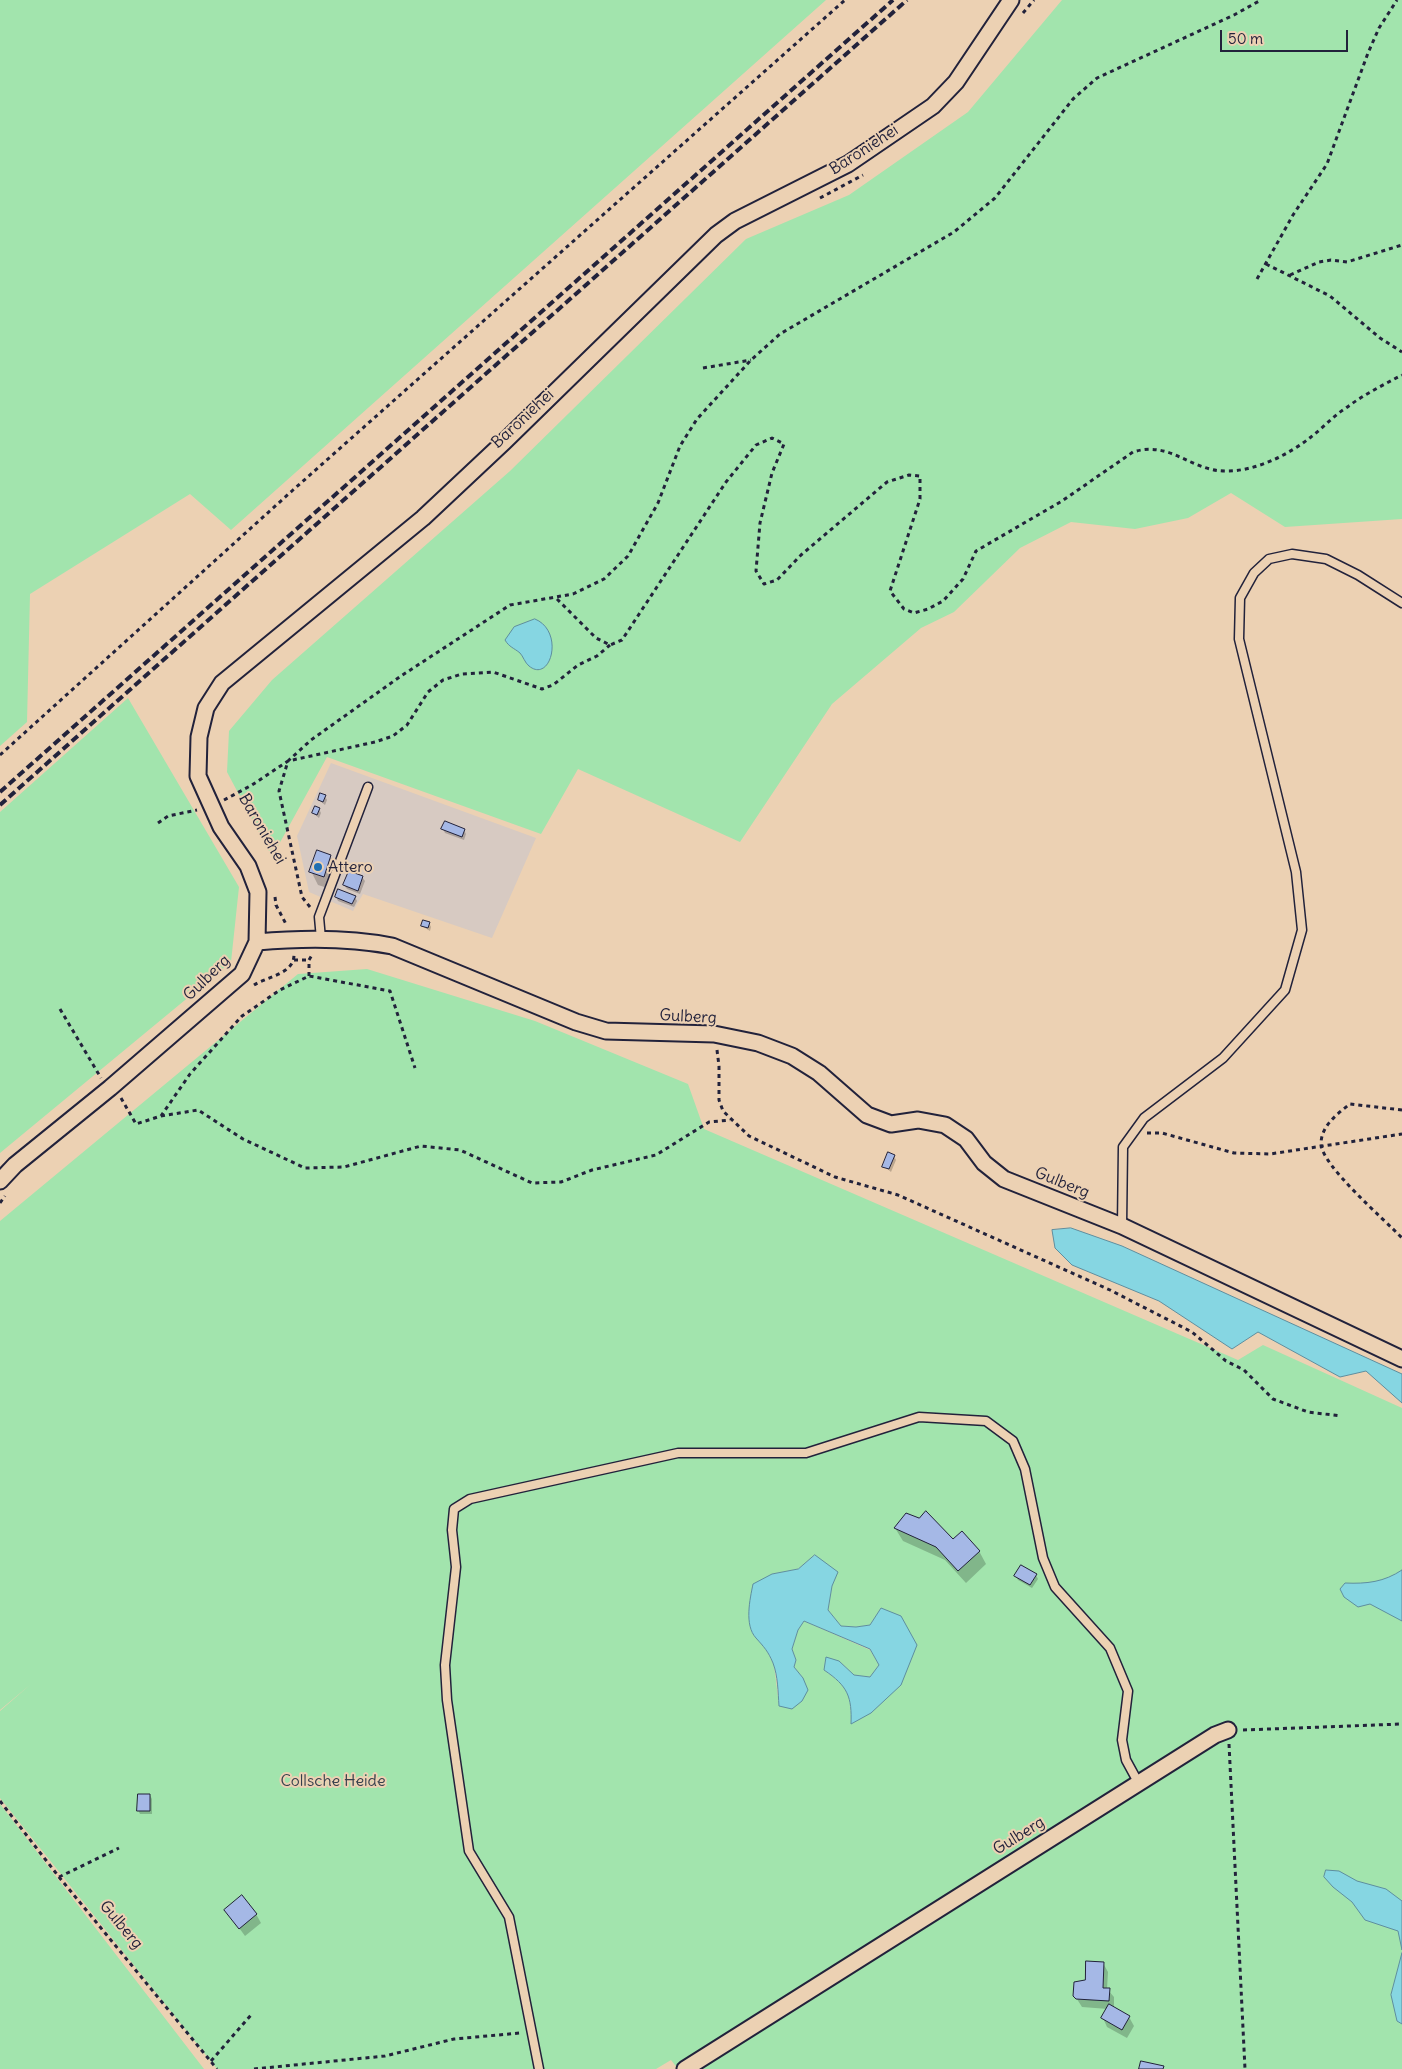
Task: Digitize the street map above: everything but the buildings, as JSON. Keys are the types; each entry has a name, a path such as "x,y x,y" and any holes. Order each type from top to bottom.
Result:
{"street":[{"name":"Baroniehei","path":"257,942 258,892 248,866 209,806 198,776 199,737 206,708 222,683 423,518 504,442 716,235 735,221 848,164 933,106 956,82 1011,0"},
{"name":"Gulberg","path":"0,1181 15,1164 110,1088 242,974 257,942 295,939 368,941 392,946 576,1022 606,1031 714,1034 758,1044 792,1056 819,1073 867,1115 891,1124 918,1120 945,1125 966,1139 984,1163 1004,1179 1122,1226 1402,1359"},
{"name":"Gulberg","path":"685,2069 1138,1782 1215,1735 1228,1730"}],"lane":[{"path":"1122,1226 1123,1147 1144,1118 1223,1058 1285,990 1302,930 1296,872 1240,639 1240,598 1254,573 1269,559 1292,554 1326,559 1358,575 1402,604"},
{"path":"321,940 318,917 368,787"},
{"path":"538,2069 509,1917 469,1851 447,1700 445,1665 456,1566 452,1530 454,1509 470,1499 678,1453 806,1453 919,1417 986,1421 1013,1441 1026,1468 1043,1558 1055,1587 1110,1648 1128,1691 1122,1740 1126,1760 1138,1782"}],"path":[{"path":"0,755 293,490 845,0"},
{"path":"1020,16 1034,0"},
{"path":"158,823 168,816 209,806 224,800 252,785 401,676 510,605 526,601 557,599 573,594 604,579 628,556 658,503 680,446 696,419 751,360 780,334 954,232 995,198 1073,99 1097,78 1234,15 1261,0"},
{"path":"1257,279 1293,215 1327,164 1368,53 1379,28 1396,0"},
{"name":"Baroniehei","path":"813,201 864,175"},
{"path":"1290,276 1319,262 1331,260 1347,262 1402,245"},
{"path":"1266,264 1330,296 1380,338 1402,352"},
{"path":"703,368 751,360"},
{"path":"288,760 375,742 393,736 407,725 428,692 443,680 462,674 493,672 542,689 553,685 578,665 597,656 610,645 622,640 632,628 726,482 756,445 772,438 784,444 772,473 760,523 756,571 764,584 777,580 801,555 887,482 909,475 920,476 920,499 890,591 904,609 914,613 928,609 943,601 963,580 976,551 1062,501 1132,452 1146,448 1157,449 1171,452 1209,470 1244,470 1265,463 1309,439 1345,408 1402,375"},
{"path":"557,599 596,638 610,645"},
{"path":"288,760 279,791 302,897 318,917"},
{"name":"Baroniehei","path":"222,792 227,806"},
{"name":"Baroniehei","path":"274,889 276,905 295,939"},
{"path":"309,976 309,960 321,940"},
{"path":"294,960 309,960"},
{"path":"161,1116 190,1074 242,1016 280,990 309,976 390,991 415,1068"},
{"path":"60,1009 98,1075 120,1098 136,1124 161,1116 198,1110 243,1139 305,1168 344,1167 421,1146 460,1150 532,1183 561,1182 592,1170 656,1155 710,1122 731,1120"},
{"path":"714,1034 719,1066 719,1100 723,1112 750,1136 835,1177 898,1195 1110,1290 1192,1332 1226,1361 1244,1370 1272,1399 1308,1412 1341,1416"},
{"path":"1402,1110 1350,1104 1332,1117 1323,1134 1321,1145 1330,1166 1402,1238"},
{"path":"1134,1132 1162,1133 1234,1153 1270,1154 1402,1134"},
{"path":"1245,2069 1228,1730 1402,1724"},
{"name":"Gulberg","path":"0,1801 59,1877 217,2069"},
{"path":"59,1877 119,1848"},
{"path":"211,2061 251,2015"},
{"path":"254,2069 385,2056 454,2040 532,2032"}],"shaded area":[{"path":"331,763 536,838 492,938 363,894 353,911 309,892 297,836"}],"green space":[{"path":"0,0 826,0 231,530 190,494 30,594 27,722 0,746"},
{"path":"1062,0 1402,0 1402,519 1285,527 1231,493 1188,518 1135,529 1071,522 1020,548 954,612 921,628 832,704 740,842 578,769 541,834 327,757 272,857 227,772 229,731 272,680 510,471 746,239 849,195 968,112"},
{"path":"128,698 239,887 231,962 0,1153 0,812"},
{"name":"Collsche Heide","path":"367,969 535,1021 688,1084 704,1129 1238,1360 1263,1345 1402,1408 1402,2069 678,2069 671,2060 656,2069 217,2069 0,1798 0,1711 31,1684 0,1710 0,1221 298,974","holes":["815,1555 832,1586 828,1610 841,1626 856,1627 870,1625 881,1608 901,1685 851,1724 851,1706 847,1692 838,1681 824,1670 839,1661 854,1675 870,1677 879,1665 870,1650 804,1621 798,1630 792,1649 796,1660 794,1667 803,1678 779,1705 774,1665 763,1643 772,1574 798,1569"]},
{"path":"0,1804 204,2069 0,2069"}],"water":[{"path":"535,619 544,625 550,634 552,644 552,654 548,662 543,668 537,670 529,666 520,653 505,640 514,627"},
{"path":"1071,1228 1122,1246 1402,1374 1402,1403 1366,1371 1340,1377 1258,1332 1232,1349 1159,1301 1072,1265 1055,1248 1052,1230"},
{"path":"815,1555 838,1572 832,1586 828,1610 841,1626 856,1627 870,1625 881,1608 901,1616 917,1645 901,1685 871,1713 851,1724 851,1706 847,1693 838,1681 824,1670 826,1657 839,1661 854,1675 870,1677 879,1665 870,1649 804,1621 798,1630 792,1649 796,1660 794,1667 803,1678 808,1690 802,1701 792,1709 779,1706 775,1668 766,1649 752,1633 750,1626 749,1612 753,1584 772,1574 798,1569"},
{"path":"1402,1570 1402,1621 1370,1604 1358,1607 1344,1597 1340,1589 1345,1583 1375,1581 1389,1577"},
{"path":"1326,1870 1339,1871 1357,1881 1386,1889 1402,1901 1402,1950 1398,1931 1365,1920 1352,1902 1324,1877"},
{"path":"1402,1953 1402,2024 1397,2021 1391,1995"}],"railway":[{"path":"0,792 893,0"},
{"path":"0,805 907,0"}],"place":[{"name":"Attero","path":"318,867"}]}
